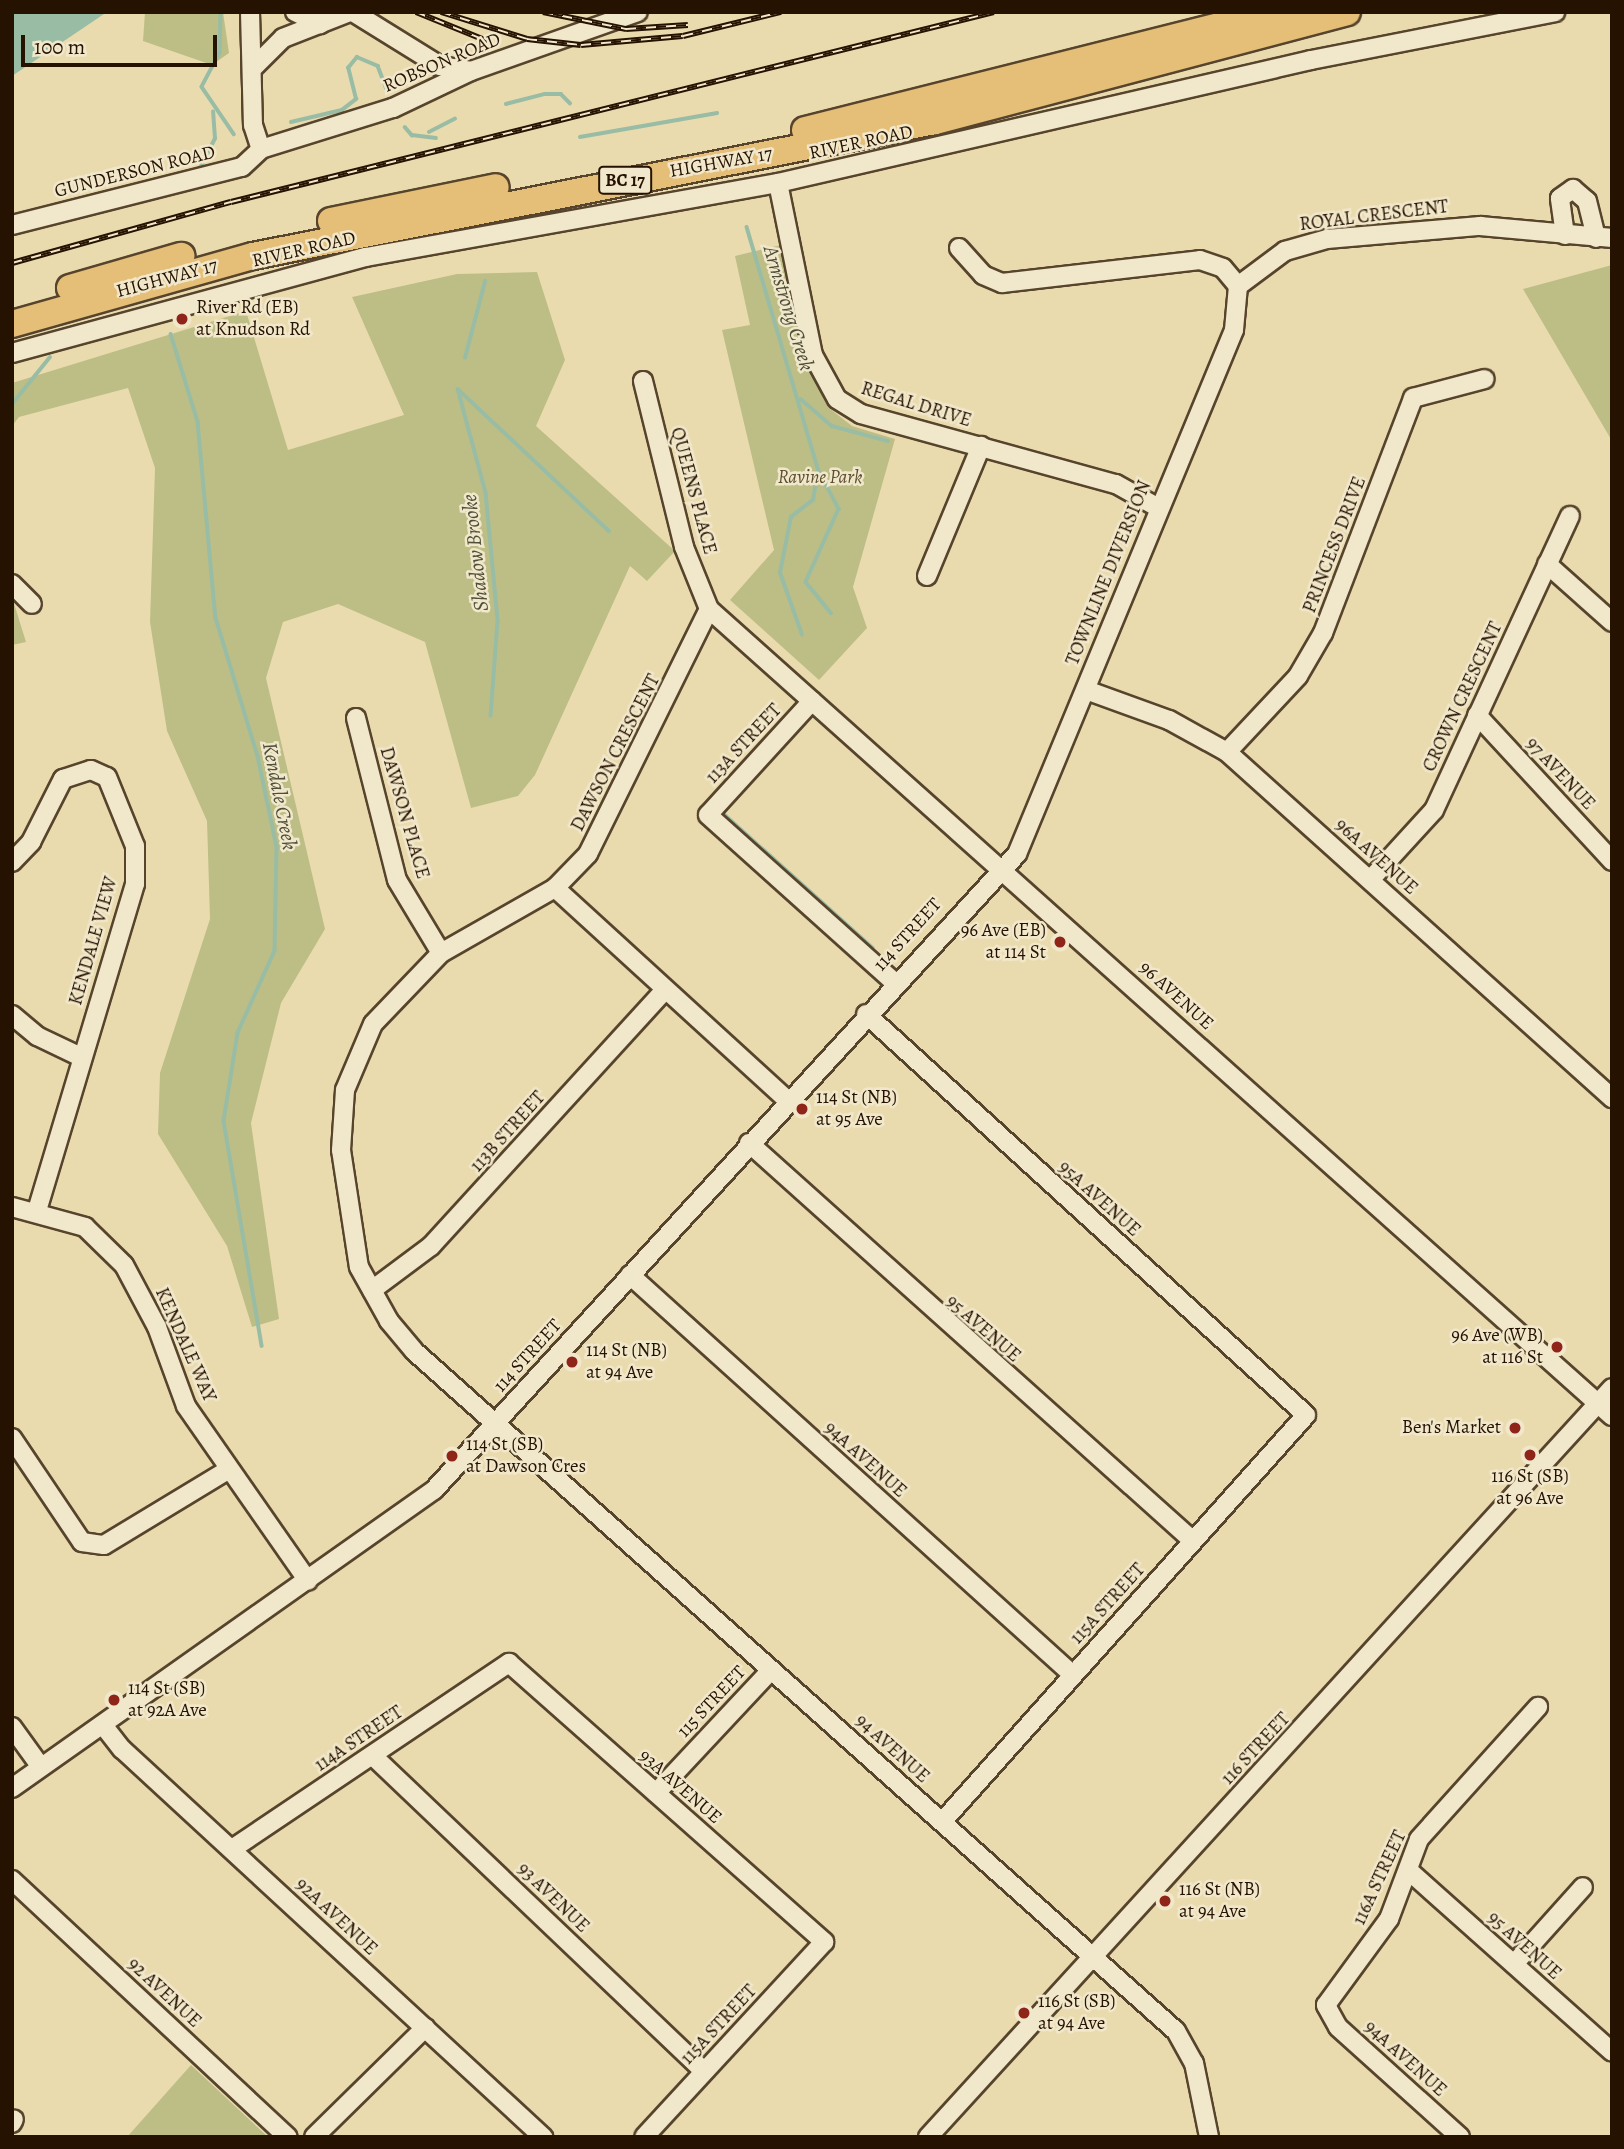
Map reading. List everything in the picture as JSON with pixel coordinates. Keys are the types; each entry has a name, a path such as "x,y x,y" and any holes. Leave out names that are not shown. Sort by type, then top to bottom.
{"highway":[{"name":"HIGHWAY 17","path":"12,306 252,238 775,137 1276,12"},
{"name":"HIGHWAY 17","path":"12,324 253,256 935,121 1347,12"}],"street":[{"path":"250,12 253,125 261,149"},
{"path":"295,12 320,24"},
{"path":"253,68 283,38 351,12 440,66 471,71"},
{"name":"ROBSON ROAD","path":"261,149 393,108 471,71 638,12"},
{"name":"RIVER ROAD","path":"12,353 366,257 778,183 1322,57 1555,12"},
{"name":"GUNDERSON ROAD","path":"12,225 242,167 261,149"},
{"name":"REGAL DRIVE","path":"778,183 813,355 831,391 861,414 1116,484 1157,507"},
{"name":"ROYAL CRESCENT","path":"1238,286 1290,248 1327,239 1480,226 1565,235 1604,238 1587,201 1573,188 1560,198 1565,235"},
{"path":"959,248 983,275 1002,283 1200,260 1223,268 1238,286"},
{"name":"TOWNLINE DIVERSION","path":"1001,869 1027,838 1157,507 1234,330 1238,286"},
{"name":"PRINCESS DRIVE","path":"1227,752 1298,676 1324,633 1413,398 1485,379"},
{"name":"QUEENS PLACE","path":"643,381 684,547 709,609"},
{"path":"927,576 981,446"},
{"name":"CROWN CRESCENT","path":"1371,880 1434,810 1570,516"},
{"path":"1547,564 1612,622"},
{"path":"12,584 32,604"},
{"name":"96 AVENUE","path":"709,609 1605,1410"},
{"name":"DAWSON CRESCENT","path":"496,1424 414,1351 372,1290 351,1239 344,1195 345,1090 373,1024 441,953 555,888 605,828 709,609"},
{"name":"96A AVENUE","path":"1086,690 1169,720 1227,752 1612,1098"},
{"name":"113A STREET","path":"812,701 708,815 894,982"},
{"name":"97 AVENUE","path":"1477,715 1612,862"},
{"name":"DAWSON PLACE","path":"356,718 397,880 441,953"},
{"name":"KENDALE VIEW","path":"12,862 31,842 63,779 91,770 107,777 135,846 135,884 37,1211"},
{"name":"114 STREET","path":"12,1788 423,1499 496,1424 894,982 1001,869"},
{"path":"555,888 664,991 788,1101"},
{"name":"113B STREET","path":"372,1290 431,1246 664,991"},
{"name":"95A AVENUE","path":"866,1014 1306,1415"},
{"path":"12,1015 37,1036 81,1057"},
{"name":"95 AVENUE","path":"749,1143 1193,1541"},
{"name":"KENDALE WAY","path":"12,1208 37,1211 85,1227 124,1265 157,1327 187,1406 228,1470 308,1581"},
{"name":"94A AVENUE","path":"630,1275 1073,1675"},
{"name":"116 STREET","path":"928,2137 1605,1410 1612,1388"},
{"name":"115A STREET","path":"942,1822 1306,1415"},
{"name":"94 AVENUE","path":"496,1424 1094,1957 1188,2046 1209,2137"},
{"path":"12,1438 82,1542 104,1545 228,1470"},
{"name":"114A STREET","path":"232,1849 509,1663"},
{"name":"93A AVENUE","path":"509,1663 824,1942"},
{"name":"115 STREET","path":"656,1793 771,1670"},
{"name":"116A STREET","path":"1326,2009 1331,1993 1380,1933 1419,1839 1538,1707"},
{"name":"92A AVENUE","path":"103,1725 232,1849 543,2137"},
{"path":"12,1727 41,1767"},
{"name":"93 AVENUE","path":"373,1756 704,2071"},
{"name":"95 AVENUE","path":"1408,1870 1612,2052"},
{"name":"92 AVENUE","path":"12,1880 288,2137"},
{"path":"1514,1964 1583,1887"},
{"name":"115A STREET","path":"644,2137 824,1942"},
{"name":"94A AVENUE","path":"1326,2009 1460,2137"},
{"path":"314,2137 425,2028"}],"green space":[{"path":"145,12 223,12 229,53 212,65 143,41"},
{"name":"Ravine Park","path":"781,245 807,362 829,408 852,426 895,439 853,587 867,628 819,680 730,600 774,550 722,330 750,325 735,256"},
{"path":"1612,265 1612,441 1523,289"},
{"path":"537,272 565,360 536,426 675,551 647,581 630,566 535,775 518,796 471,808 425,642 338,604 283,622 266,678 325,929 281,1003 251,1123 279,1319 252,1327 227,1246 158,1134 160,1073 210,919 207,821 167,731 150,622 155,468 128,388 19,417 12,426 12,383 246,311 288,450 404,415 352,297 457,274"},
{"path":"12,597 26,642 12,645"},
{"path":"191,2065 268,2137 127,2137"}],"shaded area":[{"path":"12,12 107,12 12,76"}],"waterway":[{"name":"Shadow Brooke","path":"221,12 220,53 202,87 234,134"},
{"name":"Shadow Brooke","path":"291,122 342,110 356,99 348,68 357,57 378,66 387,90"},
{"name":"Armstrong Creek","path":"506,104 545,94 561,94 570,103"},
{"name":"Kendale Creek","path":"200,168 215,139 213,112"},
{"name":"Armstrong Creek","path":"580,137 717,113"},
{"name":"Armstrong Creek","path":"429,132 455,119"},
{"name":"Shadow Brooke","path":"405,127 412,135 436,138"},
{"name":"Armstrong Creek","path":"747,227 819,471 839,509 806,582 831,613"},
{"name":"Shadow Brooke","path":"465,358 485,282"},
{"name":"Kendale Creek","path":"171,334 198,422 216,618 258,756 277,847 275,951 238,1033 224,1121 262,1346"},
{"path":"12,404 50,357"},
{"name":"Shadow Brooke","path":"458,389 486,493 498,621 491,716"},
{"path":"459,390 609,531"},
{"name":"Armstrong Creek","path":"801,399 832,426 888,441"},
{"name":"Armstrong Creek","path":"802,635 780,573 791,517 813,500 818,473"},
{"path":"725,806 724,814 873,948"}],"railway":[{"path":"416,12 487,41"},
{"path":"441,12 527,39 581,45 683,36 781,12"},
{"path":"543,12 626,29 688,25"},
{"path":"12,263 231,202 994,12"}],"place":[{"name":"River Rd (EB) at Knudson Rd","path":"182,319"},
{"name":"96 Ave (EB) at 114 St","path":"1060,942"},
{"name":"114 St (NB) at 95 Ave","path":"802,1109"},
{"name":"96 Ave (WB) at 116 St","path":"1557,1347"},
{"name":"114 St (NB) at 94 Ave","path":"572,1362"},
{"name":"Ben's Market","path":"1515,1428"},
{"name":"116 St (SB) at 96 Ave","path":"1530,1455"},
{"name":"114 St (SB) at Dawson Cres","path":"452,1456"},
{"name":"114 St (SB) at 92A Ave","path":"114,1700"},
{"name":"116 St (NB) at 94 Ave","path":"1165,1901"},
{"name":"116 St (SB) at 94 Ave","path":"1024,2013"}]}
